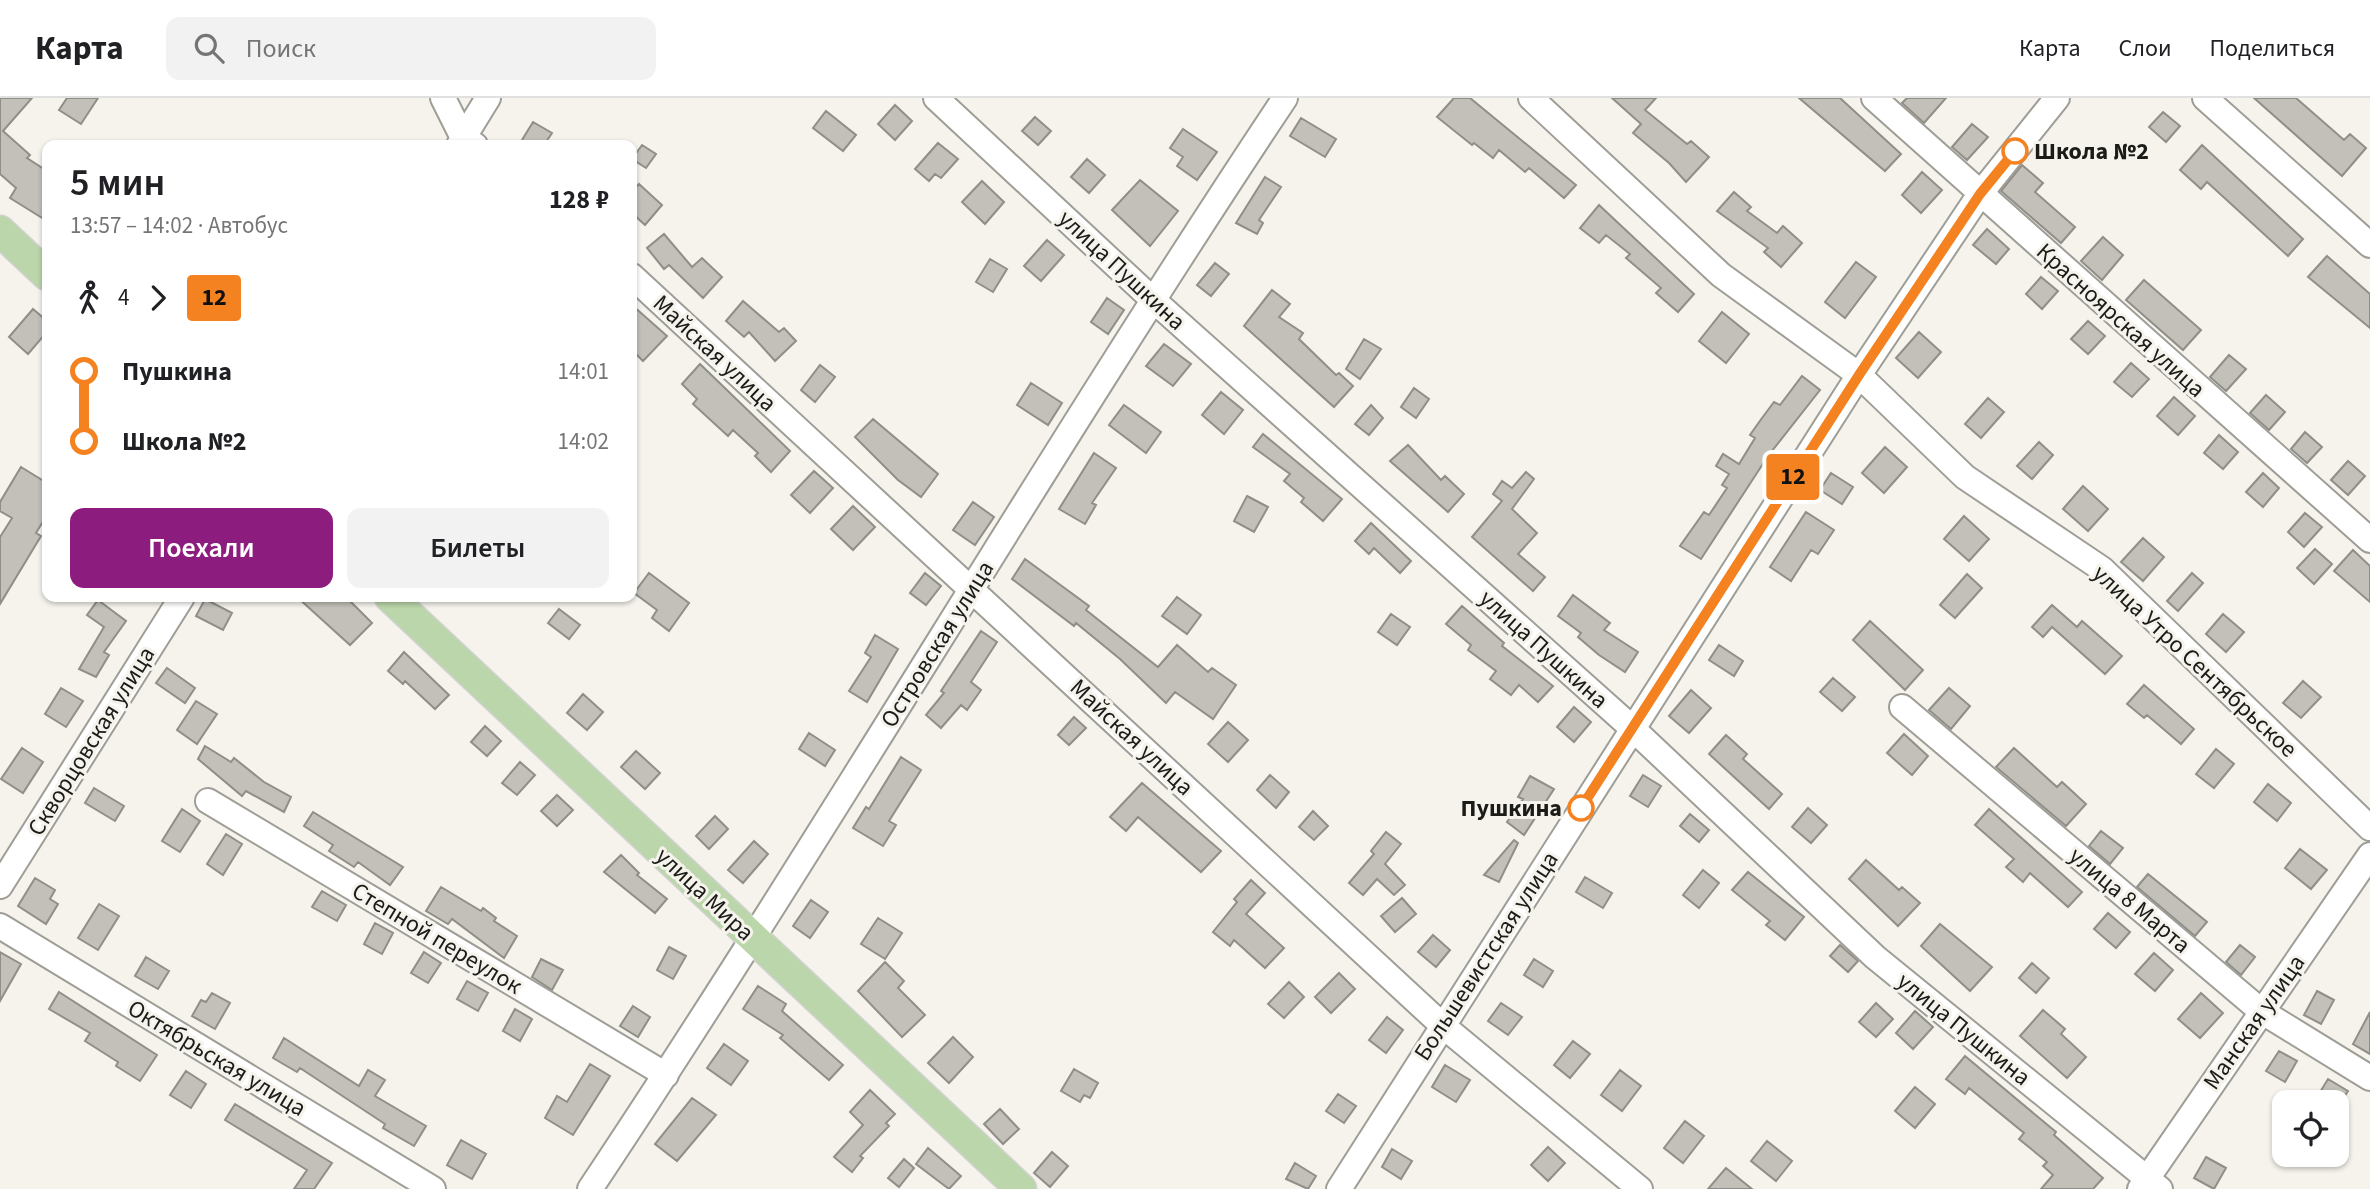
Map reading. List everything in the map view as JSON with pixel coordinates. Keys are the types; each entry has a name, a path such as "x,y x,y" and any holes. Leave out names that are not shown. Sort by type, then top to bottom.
{"main road":[{"path":"0,231 42,270"},
{"name":"улица Мира","path":"395,602 1021,1189"}],"street":[{"path":"443,98 464,140"},
{"path":"467,140 488,98"},
{"name":"улица Пушкина","path":"936,98 1151,299 1632,727 1875,957 2149,1185"},
{"name":"Островская улица","path":"590,1189 666,1074 972,590 1151,299 1285,98"},
{"name":"улица Утро Сентябрьское","path":"1531,98 1721,275 1859,375 1965,477 2102,569 2370,828"},
{"name":"Красноярская улица","path":"1874,98 2370,540"},
{"name":"Большевистская улица","path":"1339,1189 1859,375 1980,194 2057,98"},
{"path":"2205,98 2370,246"},
{"name":"Майская улица","path":"637,281 1442,1025 1640,1189"},
{"name":"Скворцовская улица","path":"0,886 179,602"},
{"name":"улица 8 Марта","path":"1902,707 2262,1011 2370,1078"},
{"name":"Степной переулок","path":"208,801 666,1074"},
{"name":"Манская улица","path":"2149,1185 2262,1011 2370,855"},
{"name":"Октябрьская улица","path":"0,926 433,1189"}],"building":[{"path":"0,98 32,98 3,131 30,155 27,158 42,168 42,218 10,198 16,188 0,174"},
{"path":"67,98 98,98 81,124 59,110"},
{"path":"1454,98 1470,98 1576,185 1564,198 1529,168 1525,172 1499,150 1493,158 1474,143 1472,145 1437,117"},
{"path":"1612,98 1656,98 1645,110 1687,144 1691,141 1709,157 1686,182 1669,163 1633,133 1641,124"},
{"path":"1799,98 1840,98 1901,154 1885,171"},
{"path":"1907,98 1946,98 1924,123 1902,103"},
{"path":"2254,98 2296,98 2344,140 2350,134 2366,148 2342,176"},
{"path":"895,105 912,121 895,140 878,124"},
{"path":"826,111 856,135 843,151 813,128"},
{"path":"2163,112 2180,126 2166,142 2149,127"},
{"path":"1035,117 1051,131 1038,145 1022,131"},
{"path":"1301,118 1336,139 1325,157 1290,136"},
{"path":"533,122 552,133 547,140 522,140"},
{"path":"1972,124 1988,137 1967,160 1952,147"},
{"path":"1183,129 1217,152 1197,180 1177,166 1183,157 1170,148"},
{"path":"938,143 958,159 941,178 935,174 929,181 915,169"},
{"path":"642,145 656,154 646,168 637,162 637,152"},
{"path":"2202,145 2303,239 2288,256 2207,182 2201,189 2180,170"},
{"path":"1087,159 1105,175 1089,193 1071,177"},
{"path":"2022,165 2043,183 2035,192 2075,227 2061,243 2001,191"},
{"path":"1922,172 1942,190 1921,213 1902,195"},
{"path":"1265,177 1281,187 1259,220 1263,223 1257,234 1236,223"},
{"path":"1140,180 1178,211 1150,246 1112,210"},
{"path":"982,181 1004,202 985,224 962,202"},
{"path":"639,184 662,205 645,225 637,218"},
{"path":"1734,192 1751,207 1747,211 1777,233 1783,226 1802,243 1781,267 1764,252 1768,248 1717,211"},
{"path":"1599,205 1694,294 1678,312 1656,293 1661,288 1626,258 1630,254 1606,235 1599,243 1580,228"},
{"path":"1987,229 2009,249 1996,264 1973,245"},
{"path":"664,234 692,267 702,258 722,277 703,298 669,265 664,269 647,248"},
{"path":"2103,237 2123,255 2102,280 2081,261"},
{"path":"1047,240 1064,255 1041,281 1024,266"},
{"path":"2327,256 2370,294 2370,328 2308,277"},
{"path":"990,259 1007,269 993,292 976,282"},
{"path":"1856,262 1876,277 1845,318 1825,302"},
{"path":"1215,263 1229,274 1211,296 1197,285"},
{"path":"2041,277 2058,291 2042,309 2026,294"},
{"path":"2144,280 2201,330 2183,350 2126,300"},
{"path":"1272,290 1290,304 1279,317 1303,333 1299,339 1336,375 1339,373 1353,386 1334,407 1244,326"},
{"path":"1107,298 1124,310 1108,334 1091,322"},
{"path":"743,301 779,332 784,328 796,341 775,361 749,332 744,337 726,321"},
{"path":"33,309 42,317 42,338 28,354 9,337"},
{"path":"637,309 667,336 643,361 637,355"},
{"path":"1722,312 1749,334 1726,363 1699,341"},
{"path":"2088,321 2105,336 2088,354 2071,339"},
{"path":"1919,332 1941,352 1918,378 1896,358"},
{"path":"1364,339 1381,349 1360,379 1346,369"},
{"path":"1164,344 1191,364 1173,386 1146,366"},
{"path":"2229,355 2246,369 2226,391 2210,377"},
{"path":"2131,363 2149,379 2132,397 2114,382"},
{"path":"700,364 790,451 771,472 755,456 758,453 733,430 728,436 693,404 697,399 682,384"},
{"path":"820,365 835,377 815,402 801,390"},
{"path":"1802,376 1820,390 1768,456 1701,559 1680,546 1704,512 1709,515 1727,488 1722,485 1729,474 1716,466 1723,454 1739,464 1755,438 1750,435 1762,418 1774,402 1780,405"},
{"path":"1031,383 1062,403 1048,425 1017,405"},
{"path":"1414,388 1429,399 1416,418 1401,407"},
{"path":"1221,392 1243,410 1224,434 1202,415"},
{"path":"2266,395 2285,412 2269,430 2250,413"},
{"path":"2174,397 2195,416 2178,435 2157,416"},
{"path":"1988,398 2004,412 1981,438 1965,424"},
{"path":"1124,405 1161,432 1146,453 1109,425"},
{"path":"1371,405 1383,418 1369,435 1355,424"},
{"path":"873,419 938,474 921,497 898,480 855,437"},
{"path":"2305,432 2322,447 2307,463 2291,449"},
{"path":"1263,434 1342,499 1323,521 1301,502 1304,498 1284,481 1290,474 1253,447"},
{"path":"2219,435 2238,452 2223,469 2204,453"},
{"path":"2039,442 2053,455 2032,479 2017,466"},
{"path":"1408,445 1441,480 1445,476 1464,494 1448,512 1390,461"},
{"path":"1885,447 1907,467 1884,493 1862,473"},
{"path":"1094,453 1116,468 1092,503 1096,505 1085,524 1059,509"},
{"path":"2348,461 2365,476 2348,495 2331,480"},
{"path":"21,467 42,480 42,523 36,533 41,536 0,604 0,537 12,518 0,511 0,502"},
{"path":"814,471 833,488 810,513 791,495"},
{"path":"1526,472 1534,479 1512,509 1537,533 1518,554 1545,577 1533,591 1472,537 1502,501 1493,494 1502,481 1512,488"},
{"path":"1831,473 1853,487 1842,504 1820,490"},
{"path":"2263,473 2279,488 2263,507 2246,492"},
{"path":"2083,486 2108,509 2088,531 2063,509"},
{"path":"1247,496 1268,507 1254,532 1234,521"},
{"path":"973,502 994,517 975,545 953,530"},
{"path":"853,506 875,527 853,550 831,529"},
{"path":"1806,512 1834,530 1818,554 1811,550 1791,581 1770,567"},
{"path":"2305,513 2322,527 2304,547 2288,532"},
{"path":"1964,516 1989,539 1969,561 1944,539"},
{"path":"1371,523 1411,561 1400,573 1374,548 1369,554 1355,541"},
{"path":"2143,538 2164,557 2143,581 2121,562"},
{"path":"2315,549 2332,564 2314,584 2297,568"},
{"path":"2353,550 2370,566 2370,602 2334,571"},
{"path":"1025,559 1089,606 1086,610 1158,667 1177,645 1208,672 1212,668 1236,685 1213,719 1175,692 1166,703 1120,659 1076,623 1074,626 1012,579"},
{"path":"649,573 689,603 669,631 652,618 657,610 637,595 637,589"},
{"path":"925,573 941,586 926,605 910,593"},
{"path":"2192,573 2203,583 2178,611 2167,601"},
{"path":"1967,574 1982,588 1955,618 1940,605"},
{"path":"1573,595 1610,623 1604,630 1638,652 1625,672 1599,655 1578,637 1581,633 1558,616"},
{"path":"1177,597 1201,615 1187,634 1162,616"},
{"path":"97,602 101,602 126,621 104,652 109,655 96,677 79,669 104,627 87,615"},
{"path":"203,602 211,602 232,613 223,630 196,616"},
{"path":"303,602 351,602 372,623 350,645"},
{"path":"2052,605 2077,627 2082,621 2122,656 2105,674 2052,627 2043,637 2032,627"},
{"path":"1462,606 1504,643 1502,646 1553,686 1538,702 1519,685 1511,695 1490,679 1496,671 1468,650 1471,645 1446,624"},
{"path":"559,609 580,625 569,639 548,623"},
{"path":"1391,614 1410,627 1397,645 1378,632"},
{"path":"2223,614 2244,632 2226,652 2206,634"},
{"path":"1870,621 1923,670 1905,690 1853,640"},
{"path":"981,631 997,642 971,682 981,690 967,710 961,705 941,728 926,715 944,693 941,691"},
{"path":"875,635 898,649 867,702 849,691 871,657 865,653"},
{"path":"1719,645 1743,661 1734,676 1709,660"},
{"path":"404,652 449,695 435,709 405,681 403,684 388,671"},
{"path":"167,668 195,688 185,703 156,683"},
{"path":"1833,678 1855,697 1842,711 1820,692"},
{"path":"2303,681 2321,697 2301,718 2283,703"},
{"path":"2144,685 2194,729 2181,744 2147,715 2144,718 2127,704"},
{"path":"61,688 83,701 66,727 45,714"},
{"path":"1949,688 1970,706 1951,729 1929,710"},
{"path":"1691,690 1711,708 1689,733 1669,716"},
{"path":"583,694 603,712 587,730 567,713"},
{"path":"196,701 217,714 197,744 177,730"},
{"path":"1574,707 1591,722 1574,742 1557,727"},
{"path":"1074,717 1086,728 1069,745 1058,735"},
{"path":"1228,722 1248,740 1228,762 1208,744"},
{"path":"485,726 501,741 487,756 471,742"},
{"path":"809,733 835,750 825,766 799,749"},
{"path":"1904,734 1928,756 1912,775 1887,753"},
{"path":"1726,735 1747,754 1743,759 1782,794 1769,809 1709,754"},
{"path":"205,746 231,762 234,758 264,782 291,797 284,812 246,791 242,796 198,759"},
{"path":"22,748 43,762 23,793 1,779"},
{"path":"2014,748 2057,787 2062,782 2086,804 2066,826 1996,767"},
{"path":"2216,749 2234,764 2214,788 2196,774"},
{"path":"636,751 660,773 645,789 621,767"},
{"path":"901,757 921,770 889,821 896,825 883,846 853,828 866,807 869,809"},
{"path":"520,762 535,775 517,795 502,783"},
{"path":"1270,775 1289,792 1276,808 1257,790"},
{"path":"1643,775 1661,786 1648,807 1630,796"},
{"path":"1530,776 1554,789 1524,835 1507,822 1523,799 1518,797"},
{"path":"1142,783 1221,851 1201,872 1138,817 1126,831 1110,817"},
{"path":"2268,784 2291,803 2277,821 2254,802"},
{"path":"94,788 124,806 115,821 85,803"},
{"path":"557,795 573,810 557,826 541,811"},
{"path":"1808,808 1827,825 1811,843 1792,827"},
{"path":"182,809 200,821 180,852 162,841"},
{"path":"1989,809 2082,892 2068,907 2030,873 2023,882 2006,867 2014,859 1975,825"},
{"path":"1313,811 1328,826 1314,840 1299,827"},
{"path":"313,812 403,867 390,885 358,862 354,867 329,851 333,845 304,826"},
{"path":"1690,814 1709,830 1699,842 1680,826"},
{"path":"715,816 728,829 709,849 696,836"},
{"path":"2101,831 2123,848 2110,864 2089,846"},
{"path":"1386,832 1401,844 1385,864 1405,885 1394,895 1377,879 1363,895 1349,883 1374,854 1371,851"},
{"path":"226,834 242,844 223,875 207,864"},
{"path":"1514,840 1518,843 1499,882 1484,875"},
{"path":"754,841 768,854 743,883 728,870"},
{"path":"2300,849 2327,870 2311,889 2285,868"},
{"path":"621,855 639,873 637,875 667,899 655,913 604,872"},
{"path":"1866,860 1899,890 1902,887 1920,903 1898,926 1849,879"},
{"path":"1703,870 1719,883 1699,908 1683,895"},
{"path":"1748,872 1804,917 1785,940 1766,925 1770,921 1732,890"},
{"path":"2148,874 2207,922 2195,936 2137,887"},
{"path":"1585,877 1612,893 1603,908 1576,892"},
{"path":"35,878 55,890 50,899 58,904 46,924 18,906"},
{"path":"1251,880 1265,893 1246,914 1284,948 1265,968 1234,940 1230,946 1213,932 1237,902 1234,899"},
{"path":"441,887 481,911 483,908 496,918 494,921 517,936 504,958 452,919 448,924 426,911"},
{"path":"322,891 346,905 337,921 312,907"},
{"path":"1402,898 1416,914 1395,932 1381,916"},
{"path":"811,900 828,912 810,938 793,926"},
{"path":"99,904 119,916 98,950 78,938"},
{"path":"2108,913 2130,932 2116,948 2094,929"},
{"path":"878,918 902,933 885,959 861,944"},
{"path":"375,923 393,933 382,954 364,944"},
{"path":"1940,924 1992,967 1970,991 1921,946"},
{"path":"1433,935 1450,950 1436,967 1418,952"},
{"path":"1840,945 1858,961 1848,972 1830,956"},
{"path":"2240,945 2255,957 2241,975 2226,962"},
{"path":"669,947 686,956 673,979 657,970"},
{"path":"0,952 21,964 0,1001"},
{"path":"424,952 441,963 428,983 411,973"},
{"path":"2154,953 2173,970 2155,991 2135,974"},
{"path":"146,957 169,971 158,989 135,976"},
{"path":"541,959 563,970 552,990 532,977"},
{"path":"1534,959 1553,971 1543,987 1524,975"},
{"path":"885,962 904,981 898,988 925,1015 902,1037 858,991"},
{"path":"2032,963 2049,978 2036,993 2019,978"},
{"path":"1339,973 1355,989 1331,1013 1315,997"},
{"path":"467,981 488,993 478,1011 457,999"},
{"path":"1289,982 1304,997 1284,1018 1268,1004"},
{"path":"758,986 786,1004 782,1011 843,1065 829,1080 780,1038 783,1035 743,1009"},
{"path":"2317,991 2334,1000 2321,1024 2304,1015"},
{"path":"59,992 157,1055 140,1081 116,1066 118,1062 85,1041 90,1033 49,1009"},
{"path":"212,993 230,1003 215,1029 192,1016 201,1000 206,1002"},
{"path":"2201,993 2223,1013 2200,1038 2178,1019"},
{"path":"1501,1003 1522,1017 1508,1035 1488,1021"},
{"path":"1876,1003 1893,1019 1876,1037 1859,1022"},
{"path":"633,1006 650,1017 638,1037 620,1026"},
{"path":"515,1009 532,1019 520,1041 503,1031"},
{"path":"2043,1010 2065,1029 2061,1034 2086,1057 2067,1078 2020,1036"},
{"path":"1915,1011 1933,1027 1913,1049 1896,1033"},
{"path":"2370,1012 2370,1054 2353,1044"},
{"path":"1387,1017 1403,1030 1386,1053 1369,1040"},
{"path":"953,1037 973,1057 949,1083 928,1063"},
{"path":"284,1038 359,1086 368,1070 385,1080 375,1096 426,1126 414,1146 383,1128 385,1124 300,1068 297,1072 273,1058"},
{"path":"1573,1041 1590,1054 1570,1078 1554,1065"},
{"path":"724,1044 748,1061 731,1085 707,1068"},
{"path":"2279,1051 2297,1061 2285,1082 2266,1071"},
{"path":"1965,1056 2056,1132 2054,1135 2103,1178 2093,1189 2041,1189 2053,1175 2043,1166 2047,1162 2019,1139 2024,1133 1969,1088 1965,1094 1946,1079"},
{"path":"590,1064 610,1076 573,1135 545,1118 557,1096 567,1102"},
{"path":"1445,1065 1470,1080 1456,1102 1432,1087"},
{"path":"1074,1069 1098,1083 1090,1098 1084,1095 1080,1102 1061,1091"},
{"path":"1620,1070 1641,1086 1622,1111 1601,1095"},
{"path":"186,1071 206,1084 191,1108 170,1095"},
{"path":"2328,1079 2346,1090 2321,1090"},
{"path":"1915,1087 1935,1104 1915,1128 1895,1111"},
{"path":"870,1090 895,1114 886,1123 889,1126 860,1156 863,1158 852,1172 834,1157 863,1125 850,1112"},
{"path":"1338,1094 1356,1106 1344,1123 1326,1111"},
{"path":"692,1098 716,1115 677,1161 655,1144"},
{"path":"235,1104 332,1163 314,1189 294,1189 307,1170 225,1120"},
{"path":"1000,1109 1019,1129 1003,1144 984,1124"},
{"path":"1685,1121 1704,1136 1683,1163 1664,1148"},
{"path":"461,1140 486,1154 472,1179 447,1165"},
{"path":"1767,1141 1792,1161 1776,1181 1751,1161"},
{"path":"1548,1147 1565,1163 1548,1181 1531,1165"},
{"path":"928,1148 961,1176 949,1189 916,1164"},
{"path":"1392,1149 1412,1161 1401,1179 1382,1167"},
{"path":"1052,1152 1068,1166 1050,1187 1034,1173"},
{"path":"2206,1157 2226,1168 2214,1189 2194,1178"},
{"path":"904,1159 914,1168 899,1187 888,1178"},
{"path":"1295,1163 1316,1176 1308,1189 1286,1179"},
{"path":"1726,1168 1752,1189 1708,1189"}],"bus line":[{"name":"12","path":"1581,808 1859,375 1980,194 2015,151"}],"place":[{"name":"Школа №2","path":"2015,151"},
{"name":"Пушкина","path":"1581,808"}]}
